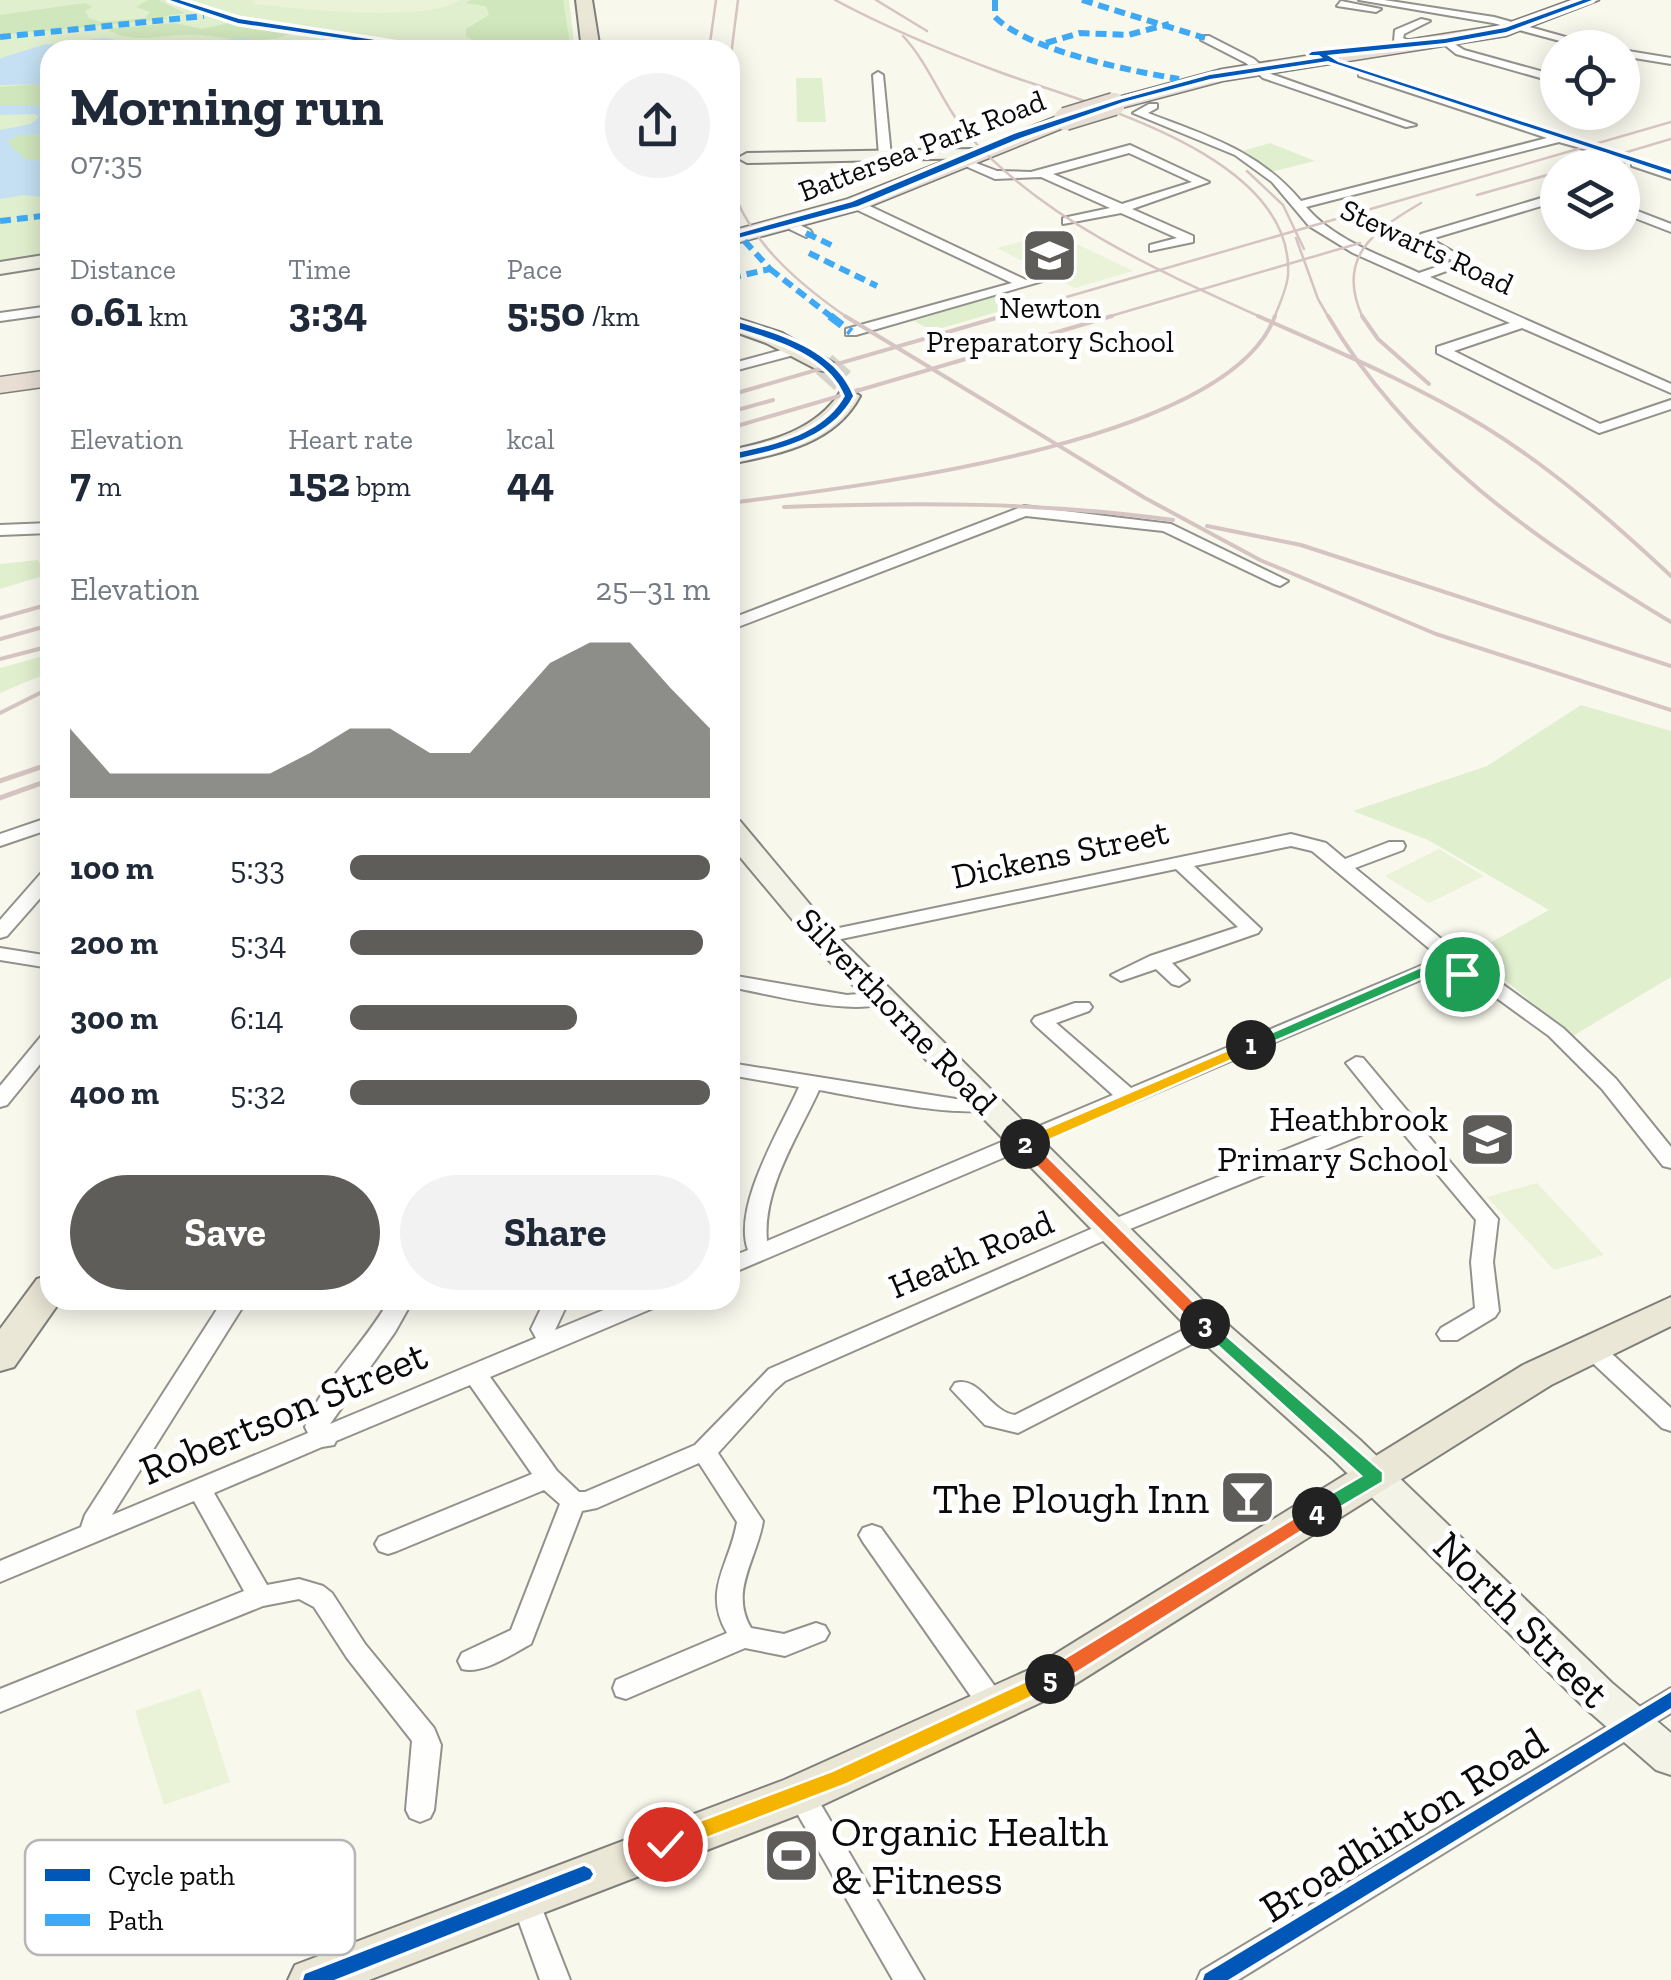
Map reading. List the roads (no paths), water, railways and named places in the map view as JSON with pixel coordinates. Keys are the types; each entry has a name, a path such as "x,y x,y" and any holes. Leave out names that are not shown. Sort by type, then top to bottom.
{"highway":[{"name":"Battersea Park Road","path":"740,236 796,228 966,157 1132,98 1258,68 1522,28 1580,8 1583,2"},
{"path":"0,385 40,379"}],"main road":[{"path":"584,0 589,40"},
{"path":"747,158 966,157"},
{"path":"0,268 40,262"},
{"path":"740,327 800,349 824,364"},
{"path":"740,456 765,450 820,426 836,416 849,396"},
{"name":"Silverthorne Road","path":"740,840 822,937 1022,1142 1207,1326 1376,1477"},
{"path":"0,1357 40,1302"},
{"path":"312,1980 380,1969 524,1897 800,1794 994,1706 1046,1680 1465,1418 1591,1348 1671,1310"},
{"name":"North Street","path":"1376,1477 1629,1725 1671,1758"}],"street":[{"path":"1364,0 1427,4 1540,33"},
{"path":"1341,4 1425,20 1400,32 1398,38 1405,43"},
{"path":"1522,28 1540,34"},
{"path":"1205,38 1258,68 1410,125"},
{"path":"1446,41 1460,52 1540,75"},
{"path":"1640,57 1671,62"},
{"path":"1363,74 1584,146"},
{"path":"878,75 885,156"},
{"name":"Stewarts Road","path":"1154,106 1139,113 1239,153 1276,179 1312,224 1357,250 1671,389"},
{"path":"1298,205 1555,139"},
{"path":"966,157 1001,176 1044,173 1130,149 1202,182 1124,208 1067,221"},
{"path":"1640,165 1671,176"},
{"path":"1044,173 1189,239 1154,248"},
{"path":"1418,277 1465,262 1425,242 1425,237 1540,202"},
{"path":"855,204 1024,284"},
{"path":"1640,217 1671,228"},
{"path":"851,332 1047,278"},
{"path":"0,318 40,312"},
{"path":"1523,322 1442,350 1599,428 1671,404"},
{"path":"740,365 800,349"},
{"path":"740,621 1024,511 1166,526 1280,580"},
{"path":"0,530 40,528"},
{"path":"0,840 40,826"},
{"name":"Dickens Street","path":"822,937 1291,840 1310,842 1343,866"},
{"path":"1343,866 1396,846"},
{"path":"1121,975 1251,929 1179,862"},
{"path":"740,1262 1444,962 1448,951 1343,866"},
{"path":"0,932 40,886"},
{"path":"0,954 40,960"},
{"path":"1157,960 1178,980"},
{"path":"1476,974 1556,1032 1609,1084 1668,1152"},
{"path":"740,984 847,1000 882,998"},
{"path":"1082,1006 1042,1021 1128,1097"},
{"path":"0,1100 40,1050"},
{"path":"1356,1063 1487,1219 1482,1262 1487,1311 1449,1334"},
{"path":"740,1071 956,1106 987,1105"},
{"path":"760,1253 752,1240 758,1206 812,1082"},
{"name":"Heath Road","path":"704,1451 722,1438 757,1390 778,1376 1112,1230 1367,1125 1405,1119"},
{"path":"94,1533 94,1522 103,1506 228,1310"},
{"path":"324,1439 317,1427 321,1416 396,1310"},
{"path":"551,1343 543,1329 552,1310"},
{"name":"Robertson Street","path":"0,1572 627,1310"},
{"path":"963,1390 993,1420 1004,1425 1018,1424 1207,1326"},
{"path":"1591,1348 1671,1422"},
{"path":"476,1375 548,1478 573,1502 588,1502 704,1451 750,1522 746,1548 726,1595 728,1617 743,1637"},
{"path":"388,1544 548,1478"},
{"path":"201,1491 260,1596"},
{"path":"471,1661 522,1637 547,1580 573,1502"},
{"path":"872,1536 994,1706"},
{"path":"0,1701 260,1596 299,1589 314,1592 398,1700 427,1745 420,1810"},
{"path":"626,1688 743,1637 786,1646 816,1633"},
{"name":"Broadhinton Road","path":"1212,1980 1671,1699"},
{"path":"800,1794 910,1980"},
{"path":"524,1897 555,1980"}],"water":[{"path":"40,46 40,84 0,85 0,59"},
{"path":"0,105 40,108 40,134 18,135 7,142 25,159 40,161 40,197 0,199 0,130 31,124 39,117 0,115"}],"tunnel":[{"path":"1584,146 1596,150"},
{"path":"824,364 844,382 849,396"}],"railway":[{"path":"710,40 716,0"},
{"path":"733,40 738,0"},
{"path":"835,0 959,57 1132,119 1180,141 1223,167 1258,197 1281,235"},
{"path":"876,0 927,31"},
{"path":"903,36 952,113 1001,168 1070,220 1160,270"},
{"path":"1295,231 1671,122"},
{"path":"1634,150 1671,139"},
{"path":"1247,171 1283,205 1295,231"},
{"path":"1477,195 1540,177"},
{"path":"1363,317 1355,297 1356,263 1374,236 1421,203"},
{"path":"740,207 777,259 847,317"},
{"path":"1281,235 1295,231"},
{"path":"1295,231 1304,249"},
{"path":"1160,270 1281,235"},
{"path":"1281,235 1286,265"},
{"path":"1296,238 1304,259"},
{"path":"1304,259 1360,243"},
{"path":"1286,265 1304,259"},
{"path":"1304,259 1329,318"},
{"path":"1201,290 1286,265"},
{"path":"1274,317 1288,275 1286,265"},
{"path":"994,318 1160,270"},
{"path":"1160,270 1201,290"},
{"path":"1104,318 1201,290"},
{"path":"1201,290 1263,318"},
{"path":"896,347 1003,316"},
{"path":"932,369 1112,316"},
{"path":"1258,316 1271,322"},
{"path":"1328,316 1357,360"},
{"path":"847,317 896,347"},
{"path":"1271,322 1274,317"},
{"path":"1363,317 1378,339 1429,384"},
{"path":"1057,445 1114,428 1187,397 1243,360 1271,322"},
{"path":"1271,322 1357,360"},
{"path":"740,392 896,347"},
{"path":"896,347 932,369"},
{"path":"1357,360 1458,411 1535,460 1671,576"},
{"path":"1357,360 1397,410 1480,490 1573,560 1671,622"},
{"path":"740,425 932,369"},
{"path":"932,369 1057,445"},
{"path":"740,409 773,400"},
{"path":"740,502 944,471 1057,445"},
{"path":"1057,445 1260,560 1436,634 1671,710"},
{"path":"784,507 979,505 1173,520"},
{"path":"1207,526 1301,545 1671,666"},
{"path":"0,618 40,607"},
{"path":"0,639 40,628"},
{"path":"0,659 40,649"},
{"path":"0,713 40,693"},
{"path":"0,781 40,767"},
{"path":"0,798 40,784"}],"place":[{"name":"Newton Preparatory School","path":"1050,256"},
{"name":"Heathbrook Primary School","path":"1487,1139"},
{"name":"The Plough Inn","path":"1248,1498"},
{"name":"Organic Health & Fitness","path":"792,1855"}]}
